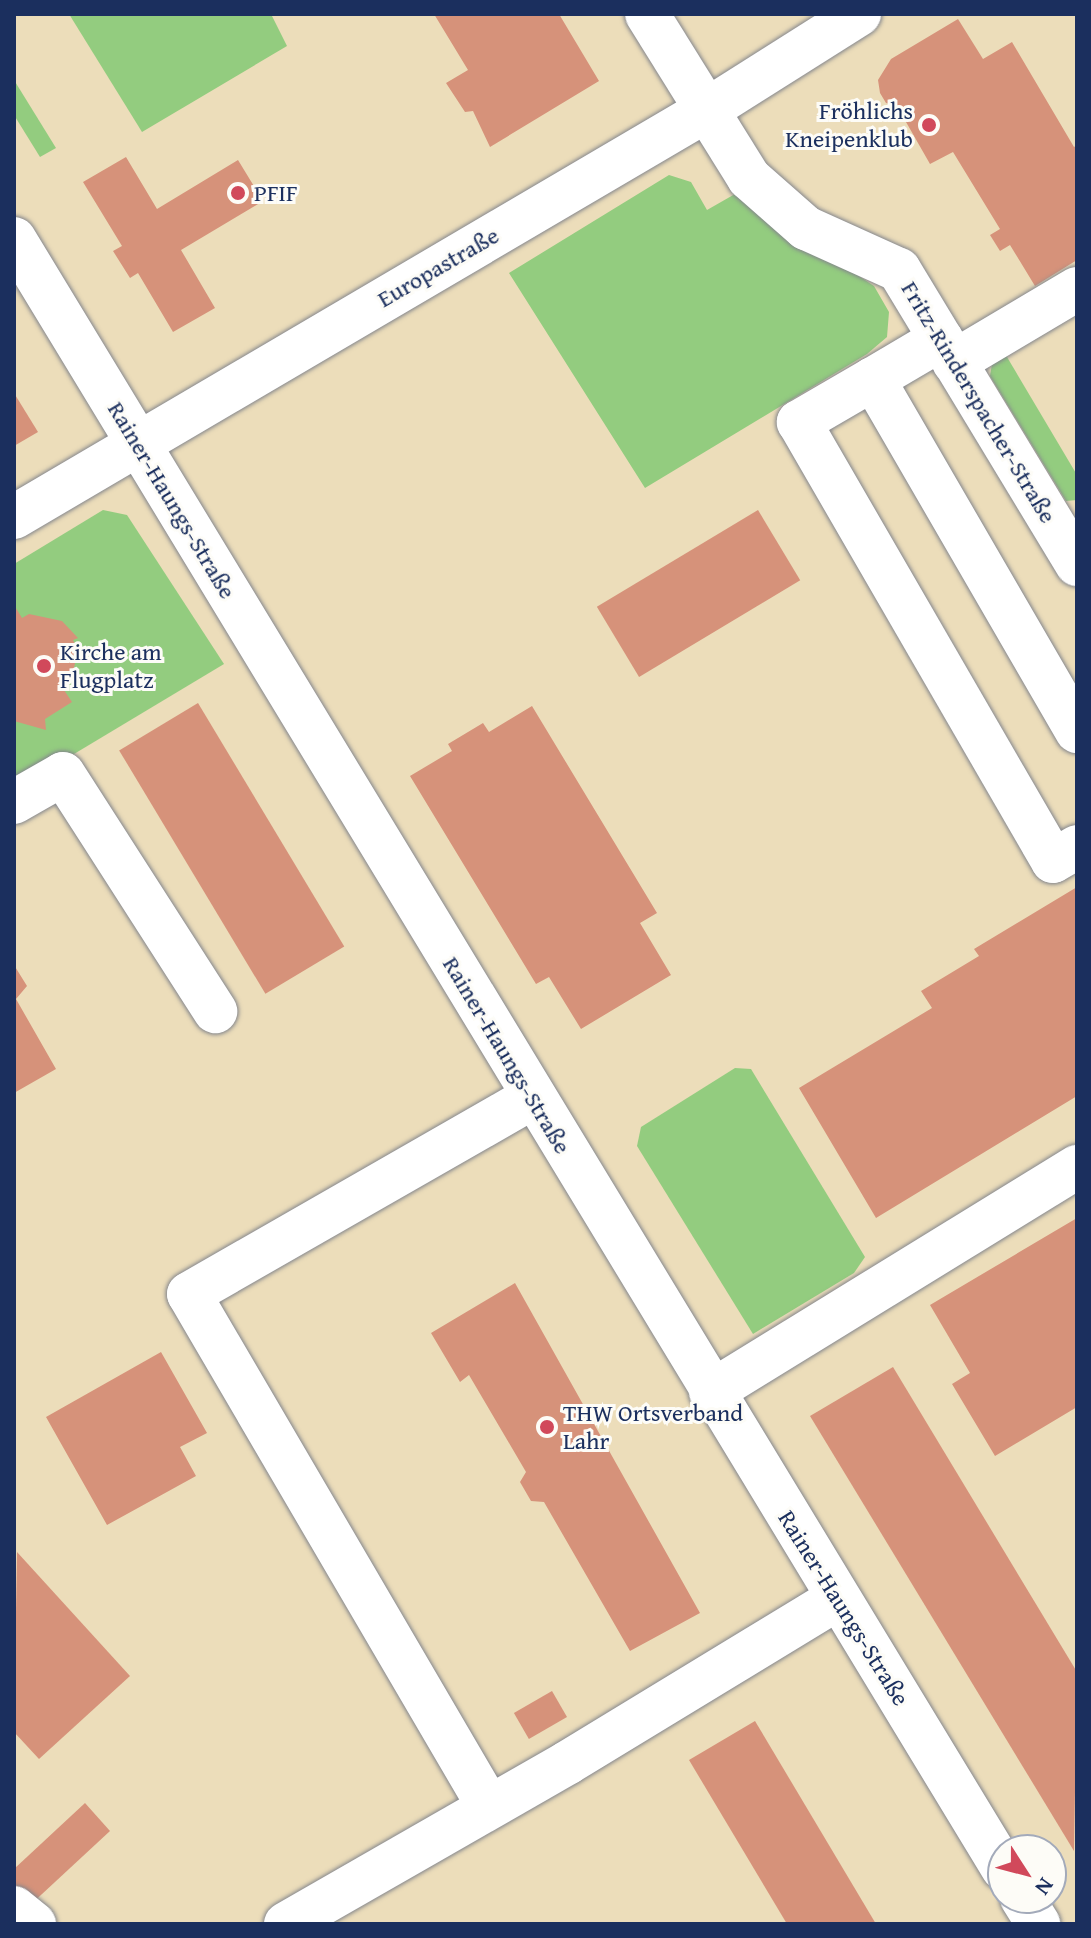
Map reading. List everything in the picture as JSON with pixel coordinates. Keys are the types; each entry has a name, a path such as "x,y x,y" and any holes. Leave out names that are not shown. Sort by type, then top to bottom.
{"street":[{"name":"Fritz-Rinderspacher-Straße","path":"647,14 749,178 806,228 899,270 1071,540"},
{"name":"Europastraße","path":"14,517 707,110 859,14"},
{"name":"Rainer-Haungs-Straße","path":"14,239 711,1392 987,1842"},
{"path":"1077,289 948,351 873,379 799,422 1053,861 1077,847"},
{"path":"873,379 1077,731"},
{"path":"14,802 63,774 215,1011"},
{"path":"489,1807 189,1294 533,1097"},
{"path":"711,1392 1077,1167"},
{"path":"286,1924 489,1807 838,1598"},
{"path":"14,1908 34,1924"}],"green space":[{"path":"69,14 271,14 287,46 142,132"},
{"path":"14,80 56,148 40,157 14,115"},
{"path":"669,175 691,182 707,210 735,194 874,286 889,312 887,337 867,354 645,488 509,273"},
{"path":"1004,352 1077,475 1077,500 1066,501 990,376 992,364"},
{"path":"103,510 127,515 224,664 14,790 14,564"},
{"path":"735,1068 751,1069 865,1257 854,1273 753,1334 637,1146 641,1127"}],"building":[{"path":"434,14 559,14 599,81 490,147 473,111 465,112 446,83 468,70"},
{"path":"958,19 983,59 1012,42 1074,147 1077,145 1077,260 1035,286 1010,245 1000,251 990,235 1000,229 953,152 930,164 902,115 909,110 886,103 880,93 878,80 891,59"},
{"path":"126,157 157,209 238,160 263,201 181,250 215,308 173,332 138,273 130,278 113,251 122,246 83,182"},
{"path":"14,393 38,432 14,446"},
{"path":"758,510 800,580 639,677 597,607"},
{"name":"Kirche am Flugplatz","path":"14,605 22,618 29,614 62,621 78,638 73,640 78,650 71,681 62,687 72,702 45,719 46,730 14,721"},
{"path":"198,703 344,946 265,994 119,750"},
{"path":"532,706 657,913 640,923 671,975 581,1029 549,977 536,984 410,776 452,751 448,744 483,723 489,732"},
{"path":"1077,887 1077,1096 876,1218 799,1088 932,1008 921,991 979,956 974,949"},
{"path":"14,965 27,986 16,999 56,1069 14,1093"},
{"path":"1077,1218 1077,1407 995,1456 952,1384 970,1373 930,1305"},
{"name":"THW Ortsverband Lahr","path":"515,1283 700,1613 630,1651 544,1502 531,1501 520,1482 526,1472 469,1375 460,1382 431,1333"},
{"path":"161,1352 207,1433 180,1447 196,1476 107,1525 46,1417"},
{"path":"893,1367 1077,1672 1074,1851 1067,1834 1064,1834 810,1416"},
{"path":"17,1552 130,1676 39,1759 14,1732"},
{"path":"552,1691 567,1717 529,1739 514,1713"},
{"path":"755,1721 876,1924 787,1924 689,1760"},
{"path":"85,1803 110,1831 14,1920 14,1869"}],"place":[{"name":"Fröhlichs Kneipenklub","path":"929,125"},
{"name":"PFIF","path":"238,193"},
{"name":"Kirche am Flugplatz","path":"44,666"},
{"name":"THW Ortsverband Lahr","path":"547,1427"}]}
